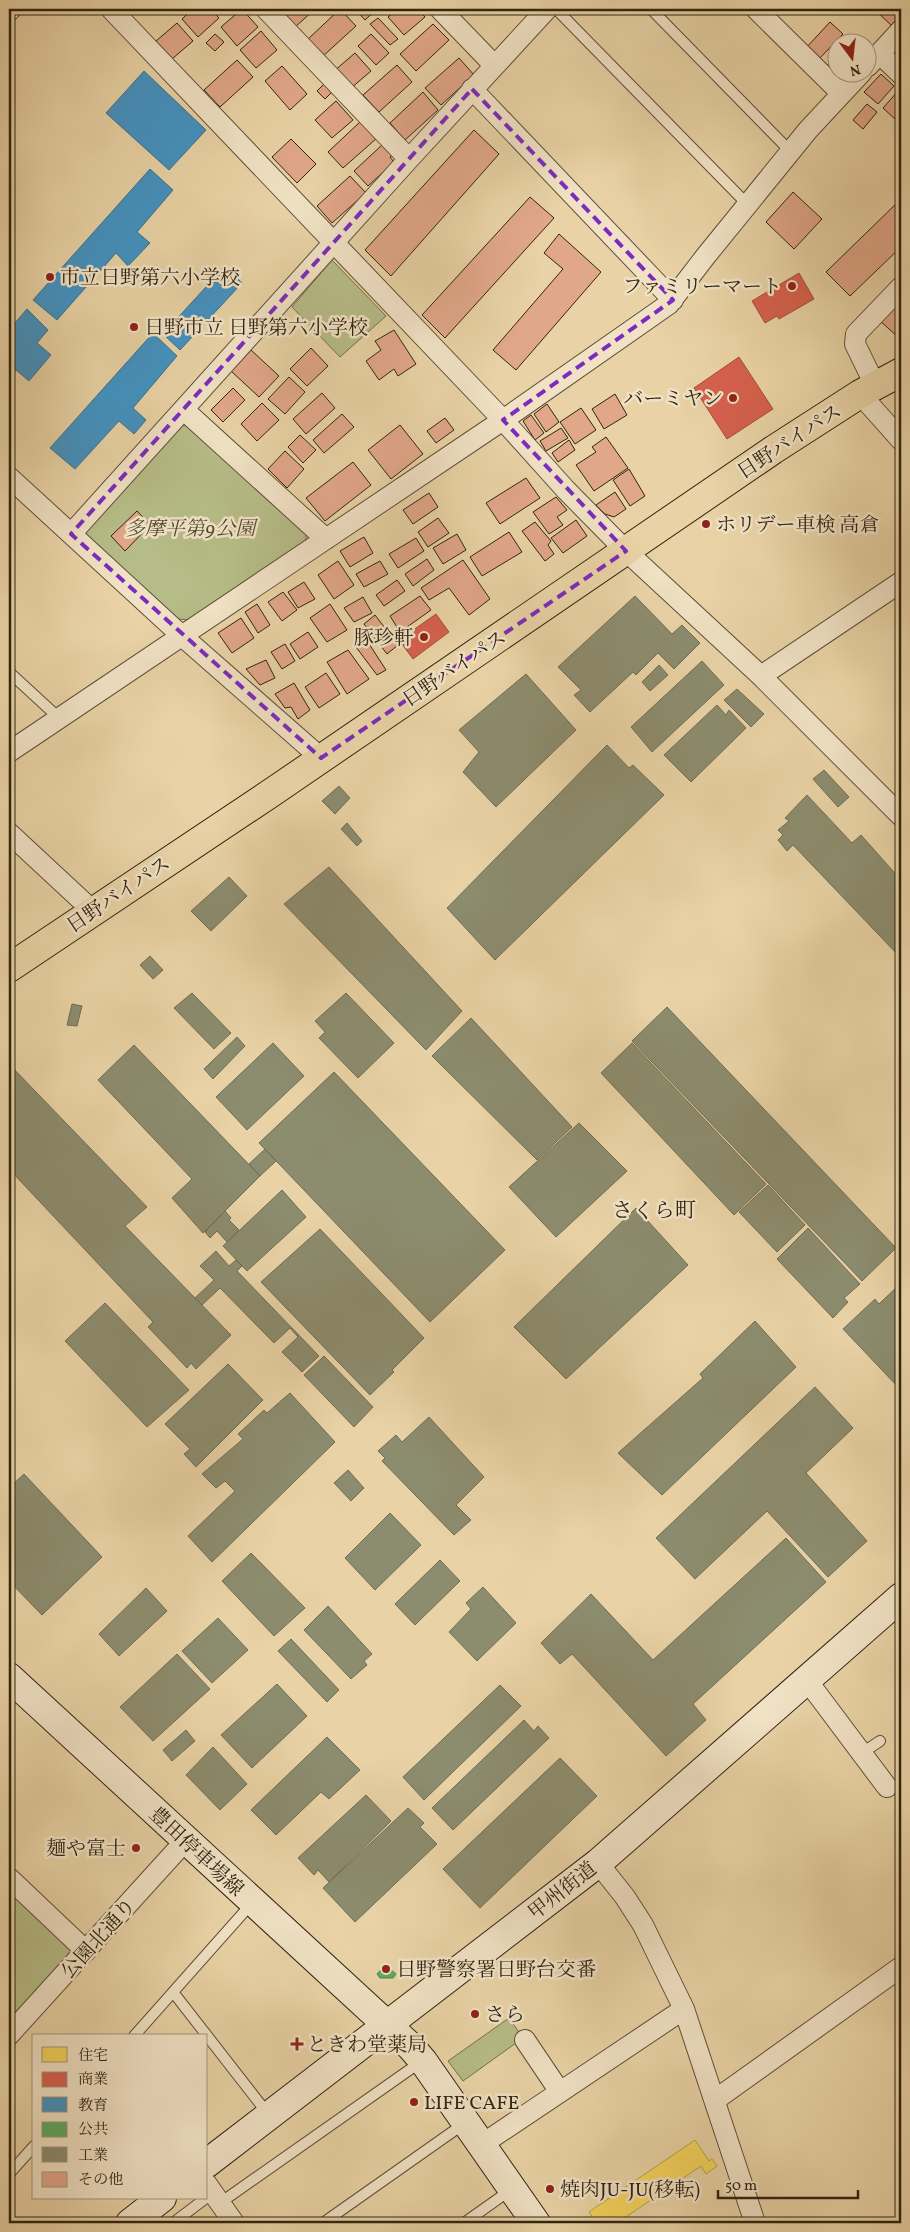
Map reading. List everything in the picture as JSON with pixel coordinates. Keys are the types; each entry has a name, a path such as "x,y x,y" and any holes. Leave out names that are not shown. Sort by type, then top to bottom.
{"highway":[{"name":"日野バイパス","path":"9,968 626,552 773,450 867,390 901,372"}],"main road":[{"name":"甲州街道","path":"208,2162 598,1863 901,1597"},
{"name":"豊田停車場線","path":"11,1684 186,1840 423,2061 536,2223"},
{"path":"130,2223 159,2200"}],"street":[{"path":"111,9 503,420 566,490 626,552 897,804"},
{"path":"266,9 409,159"},
{"path":"440,9 494,65"},
{"path":"71,534 334,244 472,88 547,9"},
{"path":"756,9 841,93"},
{"path":"878,56 901,30"},
{"path":"878,62 901,74"},
{"path":"9,752 503,420 673,300 790,151 852,82"},
{"path":"472,88 673,300"},
{"path":"901,287 856,334 855,344 867,390 901,440"},
{"path":"184,410 326,539"},
{"path":"9,477 182,636 321,758"},
{"path":"761,676 901,582"},
{"path":"9,833 93,911"},
{"path":"806,1679 887,1787"},
{"name":"公園北通り","path":"9,2035 186,1840"},
{"path":"598,1863 625,1897 643,1925 684,2009 755,2223"},
{"path":"9,1878 86,1951"},
{"path":"715,2100 901,1967"},
{"path":"481,2145 684,2009"},
{"path":"525,2040 560,2092"},
{"path":"210,2195 234,2223"}],"lane":[{"path":"556,9 747,204"},
{"path":"651,9 790,151"},
{"path":"9,672 59,718"},
{"path":"862,1753 880,1741"},
{"path":"136,2034 253,1902"},
{"path":"174,1992 206,2034"},
{"path":"208,2036 269,2115"},
{"path":"210,2195 423,2061"},
{"path":"323,2223 466,2123"},
{"path":"9,2174 32,2148"},
{"path":"464,2223 512,2189"},
{"path":"173,2223 203,2200"}],"highlighted area":[{"path":"472,89 673,300 503,420 626,551 321,758 71,534"}],"green space":[{"path":"332,260 386,316 340,357 292,307"},
{"name":"多摩平第9公園","path":"192,425 306,534 306,542 189,620 178,619 86,535 88,525 178,426"},
{"path":"9,1878 86,1951 9,2035"},
{"path":"509,2018 523,2038 463,2081 448,2061"}],"building: 住宅":[{"path":"695,2140 709,2161 712,2159 717,2166 706,2174 701,2166 617,2223 597,2223 589,2212"}],"building: 商業":[{"name":"ファミリーマート","path":"799,273 814,299 779,319 777,316 765,323 752,301"},
{"name":"バーミヤン","path":"739,357 773,409 727,439 694,388"},
{"path":"436,614 449,632 413,659 399,640"}],"building: 教育":[{"path":"144,71 206,130 169,170 106,113"},
{"path":"150,169 173,190 137,232 150,243 128,266 116,253 57,320 33,300"},
{"path":"225,266 242,283 180,350 163,334"},
{"path":"27,309 48,330 37,343 51,355 29,381 16,370 9,377 9,330"},
{"path":"153,333 177,356 133,408 146,420 134,434 119,421 75,469 50,448"}],"building: 公共":[{"name":"日野警察署日野台交番","path":"385,1965 396,1974 393,1978 380,1978 377,1974"}],"building: 工業":[{"path":"635,596 672,634 682,625 700,643 674,669 658,653 636,675 633,672 590,712 574,695 581,690 558,667"},
{"path":"702,661 724,685 652,752 631,727"},
{"path":"659,665 668,675 650,691 642,682"},
{"path":"526,674 576,730 496,807 463,772 479,752 459,730"},
{"path":"737,689 764,714 751,727 724,700"},
{"path":"717,705 726,715 729,710 746,728 691,782 664,755"},
{"path":"607,745 629,768 633,765 664,795 495,960 447,908"},
{"path":"824,770 849,797 838,807 813,779"},
{"path":"339,786 350,798 335,814 322,801"},
{"path":"807,795 852,843 861,835 901,880 901,953 899,956 793,845 787,851 778,840 783,835 778,830 789,821 785,818"},
{"path":"347,823 362,841 357,846 341,829"},
{"path":"329,867 462,1011 426,1050 284,904"},
{"path":"229,877 247,896 211,931 191,911"},
{"path":"150,956 163,970 153,979 140,965"},
{"path":"192,993 231,1033 214,1049 174,1008"},
{"path":"346,993 394,1043 358,1078 319,1038 325,1032 315,1021"},
{"path":"72,1004 82,1006 77,1026 67,1025"},
{"path":"667,1007 896,1248 862,1281 632,1041"},
{"path":"471,1018 572,1127 537,1160 432,1056"},
{"path":"237,1037 245,1046 213,1079 204,1069"},
{"path":"273,1043 304,1076 247,1130 216,1097"},
{"path":"632,1043 766,1184 734,1215 601,1073"},
{"path":"134,1045 260,1176 203,1233 172,1198 192,1179 98,1080"},
{"path":"9,1064 147,1207 125,1226 231,1335 196,1369 191,1363 187,1368 148,1327 153,1322 9,1169"},
{"path":"334,1072 505,1250 430,1322 259,1143"},
{"path":"579,1123 627,1171 556,1237 509,1187"},
{"path":"265,1149 276,1161 260,1176 249,1164"},
{"path":"768,1185 805,1225 777,1252 739,1212"},
{"path":"282,1190 306,1217 247,1271 223,1246"},
{"path":"636,1208 688,1265 566,1379 514,1327"},
{"path":"225,1211 231,1218 229,1220 239,1230 227,1242 217,1231 210,1238 205,1232"},
{"path":"808,1228 860,1284 844,1298 848,1302 833,1318 777,1259"},
{"path":"320,1229 424,1338 392,1370 394,1372 370,1395 261,1282"},
{"path":"216,1251 229,1266 236,1260 242,1266 237,1271 319,1356 302,1372 282,1352 298,1337 290,1328 274,1343 220,1288 202,1305 195,1298 214,1280 200,1266"},
{"path":"901,1283 901,1385 899,1388 843,1329 875,1299 879,1304"},
{"path":"105,1303 189,1390 147,1427 65,1341"},
{"path":"755,1321 796,1367 662,1495 618,1453 703,1378 700,1374"},
{"path":"324,1356 373,1407 354,1427 304,1375"},
{"path":"228,1364 263,1400 196,1467 184,1454 190,1449 165,1424"},
{"path":"815,1387 853,1428 806,1473 867,1541 828,1577 767,1511 695,1579 656,1538"},
{"path":"290,1393 335,1442 212,1562 188,1536 235,1491 225,1481 216,1488 202,1474 243,1439 238,1434 264,1410 267,1413"},
{"path":"429,1417 484,1477 456,1505 471,1520 454,1535 382,1461 385,1458 378,1451 396,1435 402,1442"},
{"path":"348,1470 364,1488 351,1501 334,1483"},
{"path":"24,1474 102,1557 42,1615 9,1581 9,1488"},
{"path":"390,1513 421,1545 375,1590 345,1558"},
{"path":"786,1538 826,1582 693,1704 706,1720 666,1756 572,1654 560,1664 541,1643 591,1594 653,1660"},
{"path":"251,1553 305,1608 274,1636 222,1581"},
{"path":"440,1560 460,1581 415,1625 395,1604"},
{"path":"483,1587 516,1623 477,1661 449,1632 471,1609 466,1603"},
{"path":"146,1588 167,1611 119,1656 99,1634"},
{"path":"328,1606 372,1654 364,1661 367,1665 351,1679 304,1630"},
{"path":"218,1618 248,1650 212,1683 182,1651"},
{"path":"291,1639 339,1690 327,1702 278,1651"},
{"path":"177,1654 210,1689 153,1741 120,1707"},
{"path":"277,1684 307,1716 252,1768 221,1735"},
{"path":"500,1685 521,1706 424,1800 403,1777"},
{"path":"524,1720 534,1731 538,1726 549,1738 453,1830 432,1808"},
{"path":"186,1730 195,1741 172,1761 163,1750"},
{"path":"327,1737 360,1770 329,1799 321,1792 276,1835 251,1810"},
{"path":"213,1747 247,1784 220,1810 186,1775"},
{"path":"560,1758 597,1796 480,1908 443,1869"},
{"path":"366,1795 391,1821 329,1882 318,1870 314,1875 298,1858"},
{"path":"408,1808 424,1823 420,1827 437,1844 355,1922 323,1888"}],"building: その他":[{"path":"193,9 211,9 219,18 198,37 182,19"},
{"path":"242,9 258,27 237,46 221,27"},
{"path":"280,9 315,9 294,28 278,11"},
{"path":"340,9 356,26 322,57 307,40"},
{"path":"355,9 377,9 365,20"},
{"path":"398,9 418,9 425,17 404,35 388,17"},
{"path":"874,9 901,9 901,15 891,25"},
{"path":"378,18 398,39 390,45 370,24"},
{"path":"830,22 841,32 828,32 828,50 819,59 806,48"},
{"path":"177,23 193,41 172,59 156,41"},
{"path":"433,24 449,40 416,71 400,54"},
{"path":"261,31 277,50 256,68 240,50"},
{"path":"215,34 224,42 215,51 206,43"},
{"path":"371,34 389,53 376,65 358,46"},
{"path":"355,53 371,71 350,89 334,71"},
{"path":"459,58 474,75 441,105 425,88"},
{"path":"237,60 253,77 220,107 204,90"},
{"path":"397,65 412,82 379,112 363,95"},
{"path":"282,66 307,94 290,110 265,81"},
{"path":"881,74 894,86 878,104 864,92 873,82 878,82 878,77"},
{"path":"326,82 334,90 325,99 317,91"},
{"path":"899,90 901,91 901,115 896,120 883,108"},
{"path":"423,92 438,110 405,140 390,123"},
{"path":"336,101 353,120 332,138 315,120"},
{"path":"867,104 877,112 863,129 853,120"},
{"path":"361,121 377,138 343,168 328,152"},
{"path":"474,130 499,154 391,276 365,250"},
{"path":"291,139 316,164 297,183 272,157"},
{"path":"382,145 392,156 390,157 394,162 368,186 354,171"},
{"path":"350,176 366,193 332,223 317,206"},
{"path":"793,192 822,219 794,249 766,222"},
{"path":"530,197 554,218 445,338 422,315"},
{"path":"901,199 901,247 850,296 826,272"},
{"path":"559,234 601,272 516,370 493,350 563,269 544,253"},
{"path":"901,296 901,333 898,337 879,320"},
{"path":"394,330 416,364 398,376 394,369 379,380 366,361 381,350 375,341"},
{"path":"311,348 328,366 307,386 290,369"},
{"path":"251,350 279,376 259,397 231,371"},
{"path":"289,377 305,392 285,414 268,399"},
{"path":"233,388 245,400 223,422 211,410"},
{"path":"322,393 335,408 306,434 293,419"},
{"path":"615,394 627,415 604,429 592,409"},
{"path":"262,403 279,420 257,441 241,424"},
{"path":"547,404 559,422 546,432 534,414"},
{"path":"581,408 596,430 575,444 560,422"},
{"path":"342,414 354,427 324,453 313,440"},
{"path":"531,415 544,433 535,440 523,421"},
{"path":"445,418 454,430 436,443 427,431"},
{"path":"400,425 423,454 391,479 368,450"},
{"path":"561,428 568,438 546,451 540,441"},
{"path":"300,435 316,450 303,463 288,447"},
{"path":"606,437 628,468 594,491 576,465 596,452 592,447"},
{"path":"569,440 575,450 558,462 552,453"},
{"path":"285,451 304,469 287,488 268,469"},
{"path":"353,462 371,485 325,521 306,498"},
{"path":"629,469 645,496 630,506 613,480"},
{"path":"526,478 540,498 500,524 486,503"},
{"path":"615,492 626,509 614,517 605,514 596,505"},
{"path":"429,493 438,507 413,524 403,510"},
{"path":"556,497 567,510 557,517 563,525 549,534 533,512"},
{"path":"137,511 150,525 125,551 111,536"},
{"path":"438,518 449,533 428,547 418,532"},
{"path":"576,520 587,536 563,553 551,538"},
{"path":"535,522 551,541 548,545 554,554 545,561 522,531"},
{"path":"509,532 522,552 482,576 470,557"},
{"path":"457,534 466,550 443,564 433,548"},
{"path":"364,537 373,553 350,567 340,551"},
{"path":"416,538 424,551 398,568 389,554"},
{"path":"427,559 434,570 413,586 405,574"},
{"path":"463,560 490,599 469,615 449,588 429,600 421,588"},
{"path":"338,561 354,585 334,599 318,575"},
{"path":"380,561 388,574 364,587 356,574"},
{"path":"397,580 405,591 384,606 376,595"},
{"path":"304,582 315,599 298,608 288,592"},
{"path":"283,592 297,610 282,621 268,602"},
{"path":"420,596 431,610 400,632 390,616"},
{"path":"363,597 372,613 354,622 344,608"},
{"path":"257,604 270,625 258,633 245,612"},
{"path":"330,604 347,630 327,642 310,618"},
{"path":"375,615 398,645 387,654 364,624"},
{"path":"241,618 254,638 232,653 218,633"},
{"path":"308,632 318,647 300,659 290,644"},
{"path":"364,636 386,670 377,675 353,643"},
{"path":"285,644 295,661 282,669 271,652"},
{"path":"348,650 369,679 347,694 327,662"},
{"path":"266,660 275,678 260,685 246,669"},
{"path":"326,673 340,694 319,708 305,687"},
{"path":"294,683 310,710 298,719 291,707 285,708 275,694"}],"place":[{"name":"市立日野第六小学校","path":"50,277"},
{"name":"ファミリーマート","path":"792,286"},
{"name":"日野市立 日野第六小学校","path":"134,327"},
{"name":"バーミヤン","path":"733,398"},
{"name":"ホリデー車検 高倉","path":"706,524"},
{"name":"豚珍軒","path":"424,637"},
{"name":"麺や富士","path":"136,1848"},
{"name":"日野警察署日野台交番","path":"386,1969"},
{"name":"さら","path":"475,2014"},
{"name":"ときわ堂薬局","path":"297,2044"},
{"name":"LIFE CAFE","path":"414,2102"},
{"name":"焼肉JU-JU(移転)","path":"550,2189"}],"district":[{"name":"さくら町","path":"654,1210"}]}
